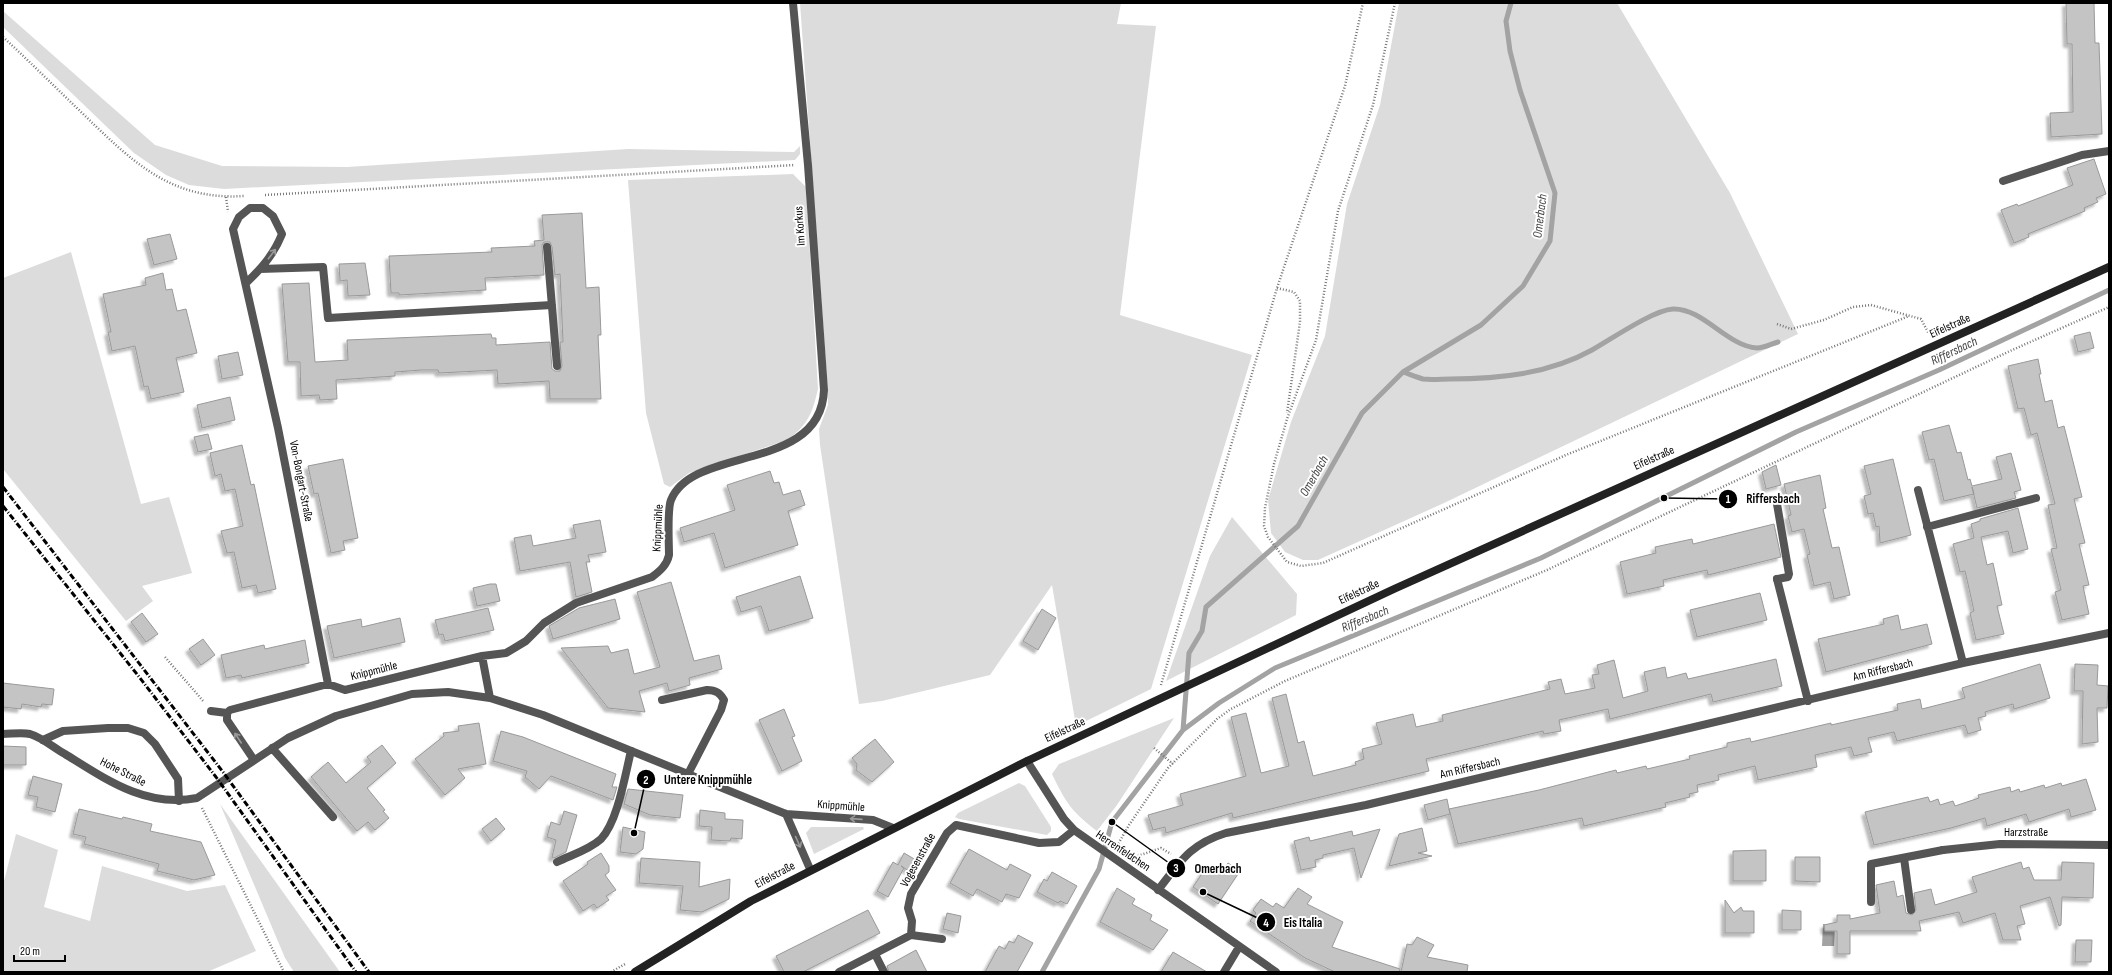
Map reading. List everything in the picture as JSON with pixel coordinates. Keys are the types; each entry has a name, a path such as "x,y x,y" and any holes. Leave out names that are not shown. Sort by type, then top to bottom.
{"main road":[{"name":"Eifelstraße","path":"635,972 751,901 810,869 1027,761 1394,588 2109,267"}],"street":[{"name":"Im Korkus","path":"793,3 808,165 824,390 824,403 817,419 810,428 798,436"},
{"path":"2003,181 2082,155 2109,151"},
{"name":"Von-Bongart-Straße","path":"246,283 276,250 282,234 274,216 262,208 250,208 239,217 234,229 278,428 328,684"},
{"path":"547,247 557,366"},
{"path":"260,269 323,267 328,318 552,305"},
{"name":"Knippmühle","path":"328,684 345,690 482,656 506,652 526,641 544,623 576,603 652,577 660,572 668,561 670,502 677,490 692,477 773,449 798,436"},
{"path":"1918,490 1963,663"},
{"path":"1927,526 2036,498"},
{"path":"1777,504 1789,574 1788,577 1776,579 1808,701"},
{"name":"Am Riffersbach","path":"1158,890 1181,860 1195,846 1210,838 1226,833 1366,805 1963,663 2109,632"},
{"path":"482,656 490,698"},
{"path":"211,711 226,713 230,710 328,684"},
{"path":"662,700 707,690 714,690 721,694 724,700 722,710 688,774"},
{"name":"Knippmühle","path":"254,760 288,738 336,716 412,694 448,692 490,698 543,716 786,814 873,820 893,828"},
{"path":"226,713 227,720 254,760"},
{"path":"43,740 63,731 128,728 144,732 155,744 178,779 179,802"},
{"name":"Hohe Straße","path":"3,734 30,734 43,740 64,754 132,792 156,800 179,802 197,798 254,760"},
{"path":"272,748 333,817"},
{"path":"557,862 586,848 601,838 608,828 616,808 631,751"},
{"name":"Herrenfeldchen","path":"1027,761 1064,819 1088,842 1113,857 1276,972"},
{"path":"786,814 810,869"},
{"name":"Vogesenstraße","path":"911,935 912,921 908,908 911,894 947,833 956,825 1040,844 1059,842 1074,830"},
{"name":"Harzstraße","path":"1871,902 1871,864 1943,850 2000,844 2109,845"},
{"path":"1904,858 1911,910"},
{"path":"839,972 911,935 942,939"},
{"path":"1224,972 1239,947"},
{"path":"875,954 884,972"}],"path":[{"path":"1156,701 1277,288 1345,86 1363,3"},
{"path":"1395,3 1373,105 1338,211 1316,340 1287,419 1274,464 1265,508 1264,526 1268,538 1287,562 1301,566 1323,563 1566,455 1909,316"},
{"path":"3,36 129,158 166,181 189,191 221,197 250,196"},
{"path":"258,196 808,165"},
{"path":"1277,288 1294,292 1300,302 1299,327 1287,419"},
{"path":"1777,324 1791,329 1824,320 1853,307 1871,305 1921,319 1935,345"},
{"path":"1113,857 1129,825 1173,764 1217,719 1232,709 1285,681 1546,570 2010,351 2109,307"},
{"path":"165,657 211,711"},
{"path":"1154,748 1173,764"},
{"path":"197,798 284,972"},
{"path":"1120,862 1161,848 1181,860"}],"shaded area":[{"path":"800,3 1121,3 1117,24 1156,26 1120,315 1252,355 1151,689 1076,726 1052,585 990,675 882,701 859,704 820,445 819,429 828,405 828,391"},
{"path":"1399,3 1617,3 1730,193 1798,334 1444,503 1318,560 1303,560 1285,552 1271,533 1268,500 1291,422 1325,336 1347,204 1380,105"},
{"path":"3,11 155,145 222,166 347,167 628,149 794,152 800,146 800,154 795,160 224,189 189,185 166,175 134,153 3,27"},
{"path":"793,174 806,187 818,389 814,405 804,424 787,440 689,473 670,487 664,484 646,413 628,180"},
{"path":"71,252 141,504 169,497 192,573 142,586 153,601 126,621 3,469 3,278"},
{"path":"1232,517 1297,594 1296,615 1166,681 1210,556"},
{"path":"1174,718 1117,805 1097,831 1081,818 1070,806 1052,774 1059,764"},
{"path":"1019,783 1025,786 1051,827 1051,831 1047,835 955,817 958,813"},
{"path":"220,804 340,972 294,972 285,958"},
{"path":"811,827 863,827 864,829 814,854 806,833"},
{"path":"16,834 58,850 44,907 90,921 102,866 187,891 225,885 256,951 207,972 3,972 3,885"},
{"path":"1823,924 1835,925 1834,946 1822,946"}],"building":[{"path":"2066,3 2094,3 2095,43 2099,43 2102,134 2051,137 2050,113 2073,112 2072,44 2067,44"},
{"path":"2094,159 2106,194 2096,198 2098,202 2084,208 2085,211 2028,234 2029,237 2014,243 2001,210 2017,204 2018,206 2073,185 2067,168"},
{"path":"582,213 586,288 599,287 601,335 598,335 601,399 550,399 549,381 498,384 497,370 439,373 438,370 395,372 395,376 336,380 337,399 320,400 319,395 301,396 300,362 288,362 282,284 309,283 315,362 348,360 347,340 491,334 492,338 496,338 496,345 550,342 552,369 555,371 560,371 562,366 560,342 563,342 560,274 555,275 552,247 550,242 544,242 542,245 544,275 485,278 486,290 399,295 399,293 391,293 389,256 492,252 491,248 535,246 534,241 544,240 542,215"},
{"path":"170,234 177,259 154,265 147,239"},
{"path":"365,263 370,295 348,296 347,280 340,281 339,264"},
{"path":"163,273 166,290 172,289 177,311 186,309 197,353 176,358 184,392 151,399 148,386 144,387 135,346 112,351 108,332 111,332 103,294 146,285 145,278"},
{"path":"2090,332 2094,348 2078,352 2074,336"},
{"path":"238,352 243,375 222,379 218,356"},
{"path":"2038,359 2041,374 2039,374 2045,402 2052,400 2058,428 2064,426 2082,497 2074,499 2085,543 2079,544 2089,585 2083,586 2089,614 2062,620 2055,592 2061,590 2051,549 2057,548 2048,505 2055,504 2037,433 2031,435 2024,408 2018,409 2008,366"},
{"path":"230,397 235,420 202,428 197,405"},
{"path":"1949,425 1957,453 1961,452 1968,480 1970,479 1972,486 2002,479 1996,457 2011,453 2021,490 2014,492 2016,498 1977,508 1974,494 1944,501 1934,459 1929,460 1922,432"},
{"path":"208,434 212,449 198,452 194,437"},
{"path":"242,445 251,485 254,484 276,589 258,593 256,585 242,588 234,552 227,553 221,531 243,526 235,489 225,491 221,474 215,476 210,453"},
{"path":"343,459 358,538 343,541 345,550 331,553 318,493 314,494 308,466"},
{"path":"1893,459 1911,535 1880,543 1879,526 1876,527 1873,513 1868,514 1864,496 1871,494 1864,466"},
{"path":"1776,465 1781,485 1766,489 1762,472"},
{"path":"770,471 774,483 779,482 783,495 800,490 805,505 788,511 798,545 725,568 714,533 684,542 680,528 735,510 727,485"},
{"path":"1820,475 1826,508 1823,509 1832,548 1839,547 1850,595 1834,599 1830,582 1814,586 1807,555 1810,554 1804,529 1792,532 1788,516 1791,515 1784,484"},
{"path":"2018,508 2028,549 2013,553 2008,531 1981,537 1987,565 1993,563 2002,605 1997,606 2004,634 1976,640 1970,613 1974,611 1965,571 1960,572 1953,544 1974,538 1971,524 1980,521 1980,519"},
{"path":"600,520 606,552 588,555 590,562 586,562 592,592 576,597 570,562 520,571 514,538 531,535 533,546 576,538 573,525"},
{"path":"1774,524 1781,557 1708,575 1707,570 1663,580 1664,586 1627,594 1620,562 1656,553 1655,547 1692,539 1693,544"},
{"path":"800,576 813,618 769,631 761,606 741,612 736,597"},
{"path":"671,582 694,661 719,655 722,669 689,678 690,685 669,691 667,683 639,691 645,712 608,708 561,648 608,646 611,653 628,649 634,674 660,667 637,592"},
{"path":"496,584 500,601 477,606 473,588"},
{"path":"1760,593 1767,620 1697,637 1690,610"},
{"path":"615,599 620,619 553,639 549,626 579,608"},
{"path":"488,608 494,630 445,641 443,634 439,635 435,620"},
{"path":"1042,609 1056,618 1038,650 1023,641"},
{"path":"142,613 158,634 146,642 131,622"},
{"path":"1898,615 1901,630 1927,624 1932,644 1826,672 1818,639 1884,624 1883,619"},
{"path":"400,618 405,642 334,658 327,626 361,619 362,627"},
{"path":"203,639 215,655 201,665 189,649"},
{"path":"305,640 309,663 242,678 241,675 226,678 221,655 264,645 265,649"},
{"path":"1776,659 1782,686 1713,702 1711,694 1610,719 1608,709 1559,720 1561,731 1544,734 1543,731 1426,759 1429,771 1233,818 1232,813 1166,833 1165,827 1153,830 1148,815 1183,805 1180,794 1246,776 1231,717 1246,713 1261,773 1289,766 1272,698 1286,694 1298,743 1304,741 1313,776 1356,765 1355,762 1364,759 1362,749 1382,744 1376,723 1413,714 1416,727 1443,721 1442,715 1550,689 1548,682 1561,679 1565,694 1595,688 1592,675 1599,674 1597,665 1614,660 1623,698 1648,691 1644,672 1665,667 1667,678 1686,673 1688,679"},
{"path":"2040,664 2050,698 2014,709 2013,704 1985,712 1986,716 1978,718 1981,730 1968,734 1965,725 1897,741 1894,732 1868,738 1872,752 1854,756 1851,747 1815,755 1817,767 1758,780 1755,766 1718,775 1719,780 1697,785 1698,792 1689,794 1690,797 1665,803 1666,807 1584,826 1582,818 1458,844 1449,809 1539,790 1616,770 1617,773 1646,766 1647,769 1690,759 1689,756 1727,747 1727,743 1750,738 1751,742 1831,723 1831,725 1898,710 1897,704 1920,699 1922,709 1965,698 1962,688"},
{"path":"2075,664 2098,665 2097,685 2108,686 2107,708 2097,708 2098,742 2082,744 2083,691 2074,691"},
{"path":"3,683 54,689 52,705 42,704 41,707 22,704 21,709 3,707"},
{"path":"784,709 795,736 792,737 802,761 782,771 759,720"},
{"path":"479,723 486,764 458,769 465,778 445,795 415,759 444,736 443,733 459,731 458,726"},
{"path":"501,731 523,737 616,774 612,787 617,787 613,800 551,776 539,789 525,777 527,771 493,761"},
{"path":"875,739 894,762 872,782 856,770 857,764 852,758"},
{"path":"382,745 396,763 367,788 385,810 383,811 389,818 375,830 368,822 357,831 311,777 328,762 346,783 371,762 367,757"},
{"path":"3,746 26,747 26,765 3,765"},
{"path":"33,776 62,784 55,812 36,807 38,797 28,795"},
{"path":"2086,779 2096,810 2071,817 2069,809 2029,822 2026,814 1987,826 1985,818 1951,828 1874,845 1865,812 1928,797 1930,802 1938,799 1940,805 1953,801 1955,806 1979,798 1978,795 2010,787 2011,792 2019,789 2020,792 2044,785 2045,788 2061,783 2062,786"},
{"path":"628,789 683,795 680,818 650,815 624,804"},
{"path":"1447,799 1450,814 1428,820 1424,805"},
{"path":"79,809 152,824 150,831 201,842 215,875 194,880 157,871 159,864 84,844 86,837 73,834"},
{"path":"700,810 725,813 725,819 743,820 742,839 731,838 730,841 711,840 712,827 699,826"},
{"path":"564,811 577,815 566,852 554,858 552,857 556,840 547,837 551,822 560,825"},
{"path":"496,818 505,829 491,841 482,829"},
{"path":"623,827 645,832 643,849 636,854 620,852"},
{"path":"1422,828 1427,851 1418,853 1432,856 1389,866 1399,834"},
{"path":"1380,829 1361,878 1354,848 1323,855 1323,858 1315,860 1316,867 1301,870 1294,841 1309,837 1310,841 1352,831 1353,836"},
{"path":"969,849 1007,870 1010,864 1031,875 1019,898 1006,894 1002,902 977,889 973,896 950,883"},
{"path":"1766,850 1766,881 1733,881 1733,851"},
{"path":"601,853 609,866 609,872 605,875 616,890 606,896 609,900 597,908 594,904 583,911 563,881"},
{"path":"904,853 916,860 909,871 901,866 904,868 888,897 877,891 893,862 898,865"},
{"path":"1795,857 1820,857 1820,882 1795,881"},
{"path":"641,858 700,862 699,887 730,879 729,899 702,912 680,910 683,886 639,883"},
{"path":"2021,862 2023,869 2029,867 2034,880 2061,880 2062,862 2094,863 2093,898 2062,897 2061,925 2059,926 2050,897 2020,906 2025,924 2017,926 2021,940 2003,940 1995,913 1963,923 1959,912 1919,921 1921,931 1850,931 1850,954 1837,954 1837,931 1825,931 1824,925 1837,922 1837,915 1850,915 1850,919 1880,913 1876,885 1894,881 1897,897 1903,895 1906,913 1912,915 1916,910 1914,893 1931,889 1935,905 1977,892 1972,877"},
{"path":"1228,863 1240,871 1218,904 1193,887 1207,866 1220,875"},
{"path":"1052,872 1077,886 1067,904 1060,901 1058,903 1037,892 1044,879 1047,881"},
{"path":"1117,888 1135,899 1132,904 1152,915 1150,920 1168,930 1153,950 1100,922"},
{"path":"1298,888 1312,897 1307,904 1343,922 1332,947 1400,969 1399,972 1335,972 1305,958 1250,921 1256,913 1253,910 1261,899 1273,907 1276,903 1284,908"},
{"path":"1725,900 1734,913 1741,907 1743,911 1754,911 1754,933 1725,933"},
{"path":"868,910 880,933 803,972 784,972 776,956"},
{"path":"1782,910 1801,911 1801,930 1782,930"},
{"path":"947,913 961,916 958,933 943,929"},
{"path":"1018,935 1033,943 1017,972 985,972 999,946 1005,949 1009,941 1014,943"},
{"path":"1417,937 1434,945 1427,957 1468,965 1467,972 1401,972 1407,944 1412,945"},
{"path":"2076,940 2092,940 2091,962 2075,962"},
{"path":"916,950 927,972 889,972 887,966"},
{"path":"1173,952 1207,972 1161,972"}],"waterway":[{"name":"Omerbach","path":"1042,972 1099,869 1112,822 1183,730 1189,653 1202,631 1206,607 1298,526 1362,413 1403,372 1481,325 1523,286 1550,241 1555,193 1520,90 1510,51 1506,21 1511,3"},
{"name":"Riffersbach","path":"1183,730 1219,703 1275,668 1541,558 1796,432 1939,370 2109,290"},
{"path":"1403,372 1423,379 1468,379 1523,374 1541,370 1576,358 1654,314 1673,309 1684,310 1695,314 1725,335 1746,346 1760,348 1778,342"}],"railway":[{"path":"3,487 223,772 369,972"},
{"path":"3,506 140,678 216,777 356,972"}],"place":[{"name":"Riffersbach","path":"1664,498"},
{"name":"Omerbach","path":"1112,822"},
{"name":"Untere Knippmühle","path":"634,833"},
{"name":"Eis Italia","path":"1203,892"}]}
